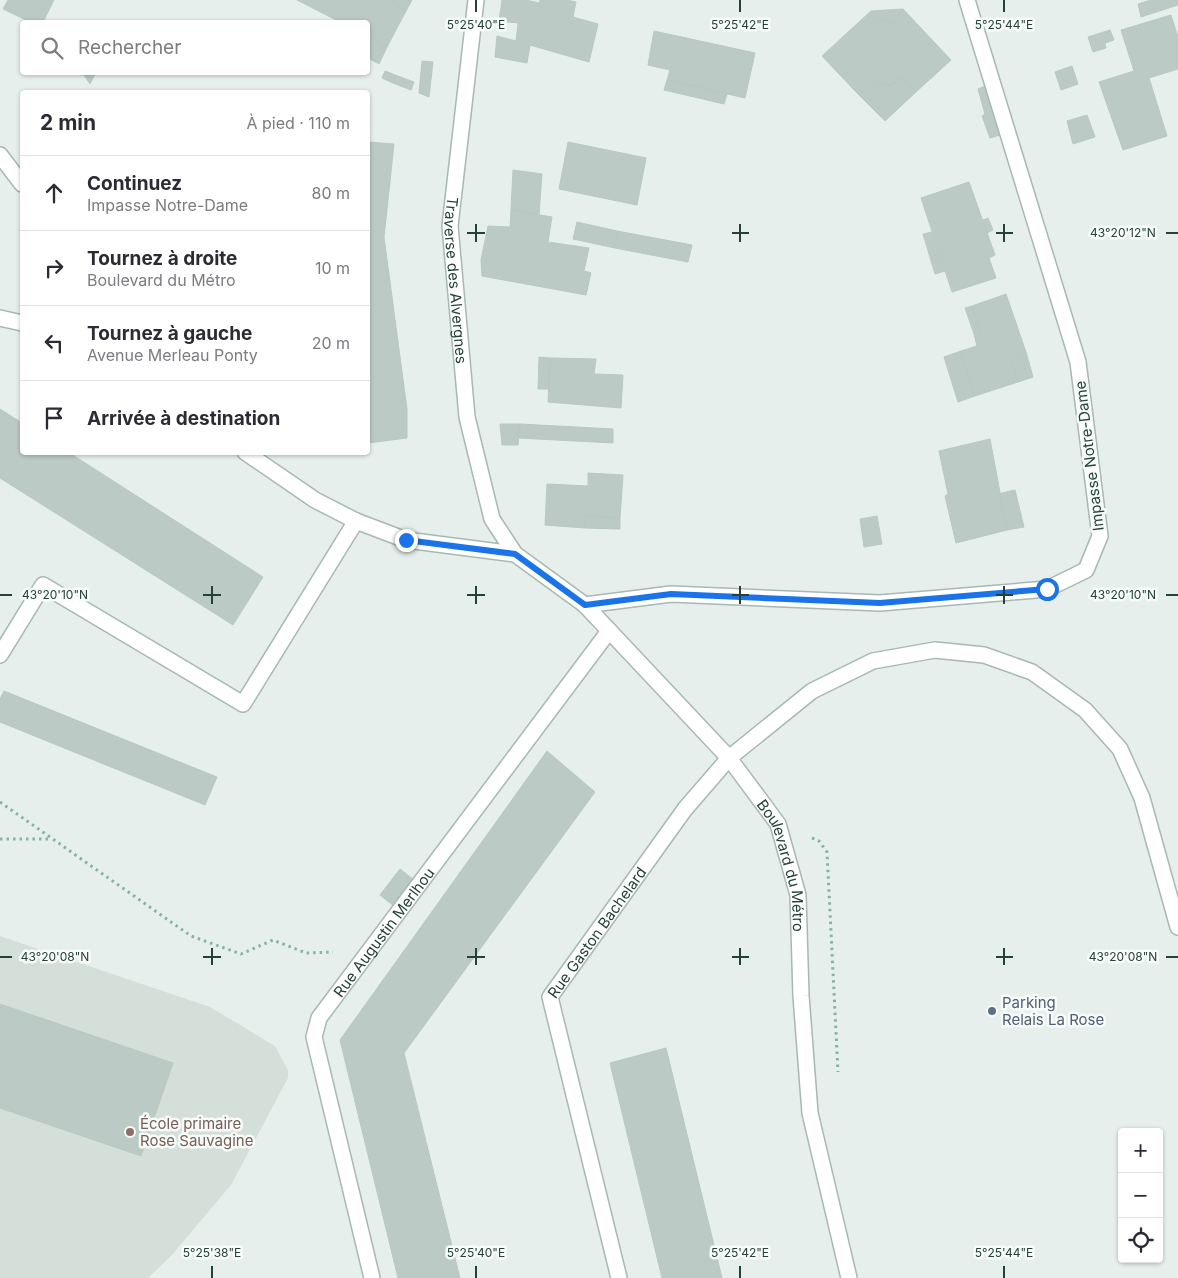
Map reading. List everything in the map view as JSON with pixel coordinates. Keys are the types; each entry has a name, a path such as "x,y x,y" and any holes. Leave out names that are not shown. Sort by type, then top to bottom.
{"street":[{"name":"Traverse des Alvergnes","path":"476,0 450,226 467,416 492,519 515,554"},
{"name":"Impasse Notre-Dame","path":"585,605 671,594 880,603 1047,589 1086,570 1100,536 1078,362 967,0"},
{"path":"0,155 20,181"},
{"path":"0,318 20,323"},
{"path":"249,455 315,500 356,521 406,540 515,554"},
{"path":"0,655 43,585 243,704 356,521"},
{"name":"Boulevard du Métro","path":"515,554 585,605 729,758 778,824 798,895 801,996 810,1113 849,1278"},
{"name":"Rue Augustin Merlhou","path":"372,1278 314,1036 319,1018 609,631"},
{"name":"Rue Gaston Bachelard","path":"619,1278 550,998 685,809 729,758 812,691 873,661 935,650 984,655 1032,672 1085,710 1120,749 1142,798 1178,927"}],"path":[{"path":"0,802 191,936 241,954 273,940 306,952 341,951"},
{"path":"778,824 819,841 827,852 838,1078"},
{"path":"0,839 49,838"}],"shaded area":[{"name":"École primaire Rose Sauvagine","path":"0,936 210,1007 275,1046 288,1070 288,1078 231,1185 171,1256 148,1278 0,1278"}],"building":[{"path":"8,0 54,0 44,20 26,20 3,9"},
{"path":"297,0 396,0 394,4 406,11 387,47 370,38 370,20 336,20"},
{"path":"396,0 412,0 406,11 394,4"},
{"path":"502,0 526,0 539,3 540,0 576,2 573,17 598,24 589,62 530,45 527,63 495,57 497,36 516,41 518,23 499,21"},
{"path":"1151,0 1178,0 1178,5 1141,17 1138,4"},
{"path":"903,9 892,23 877,19 871,11"},
{"path":"903,9 951,60 916,92 902,77 891,85 877,83 872,77 856,92 822,56 871,11 877,19 892,23"},
{"path":"1171,15 1178,37 1178,69 1149,78 1167,136 1123,150 1099,82 1134,71 1121,30"},
{"path":"1110,30 1114,40 1105,43 1106,48 1093,52 1088,37"},
{"path":"654,31 755,53 745,98 667,80 670,70 648,65"},
{"path":"370,38 387,47 379,64 370,59"},
{"path":"422,61 433,62 429,97 419,93"},
{"path":"1072,66 1078,84 1061,90 1055,72"},
{"path":"385,71 395,75 393,83 382,78"},
{"path":"84,75 94,75 90,84"},
{"path":"395,75 414,82 411,90 393,83"},
{"path":"872,77 877,83 891,85 902,77 916,92 885,121 856,92"},
{"path":"667,80 727,94 724,104 664,90"},
{"path":"988,85 1003,134 990,138 982,116 985,114 978,89"},
{"path":"1087,115 1095,137 1073,144 1067,121"},
{"path":"370,142 394,144 384,237 407,409 407,438 370,443"},
{"path":"568,142 646,158 637,205 559,189"},
{"path":"513,170 542,174 539,215 511,210"},
{"path":"969,182 995,255 989,258 996,278 952,292 921,198"},
{"path":"511,210 552,217 548,242 589,248 584,271 591,273 586,295 482,276 481,260 488,226 510,227"},
{"path":"988,218 993,230 987,233 983,220"},
{"path":"577,222 617,231 615,248 573,239"},
{"path":"617,231 692,245 688,262 615,248"},
{"path":"932,232 945,271 935,274 923,234"},
{"path":"1006,294 1026,352 1011,358 1018,382 975,396 961,351 977,346 974,334 981,332 972,306"},
{"path":"972,306 981,332 974,334 965,308"},
{"path":"961,351 975,396 958,402 944,357"},
{"path":"1026,352 1033,377 1018,382 1011,358"},
{"path":"539,357 550,358 549,389 538,389"},
{"path":"550,358 596,359 594,374 623,375 621,408 548,402"},
{"path":"0,409 20,422 20,455 73,455 263,577 233,625 0,478"},
{"path":"500,424 520,424 518,445 502,445"},
{"path":"520,424 613,429 613,443 519,438"},
{"path":"990,439 1007,530 956,543 945,496 948,494 939,451"},
{"path":"588,473 623,475 620,518 586,516 585,528 545,525 547,484 588,486"},
{"path":"1015,490 1024,527 1007,530 998,494"},
{"path":"586,516 620,518 620,529 585,528"},
{"path":"877,516 882,544 864,547 860,519"},
{"path":"4,691 217,777 205,805 0,722 0,699"},
{"path":"547,751 595,792 404,1053 460,1278 398,1278 340,1040"},
{"path":"400,869 414,880 394,906 380,895"},
{"path":"0,1004 173,1063 141,1156 0,1108"},
{"path":"666,1048 722,1278 662,1278 610,1063"}],"place":[{"name":"Parking Relais La Rose","path":"992,1011"},
{"name":"École primaire Rose Sauvagine","path":"130,1132"}],"route":[{"path":"406,540 515,554 585,605 671,594 880,603 1047,589"}]}
